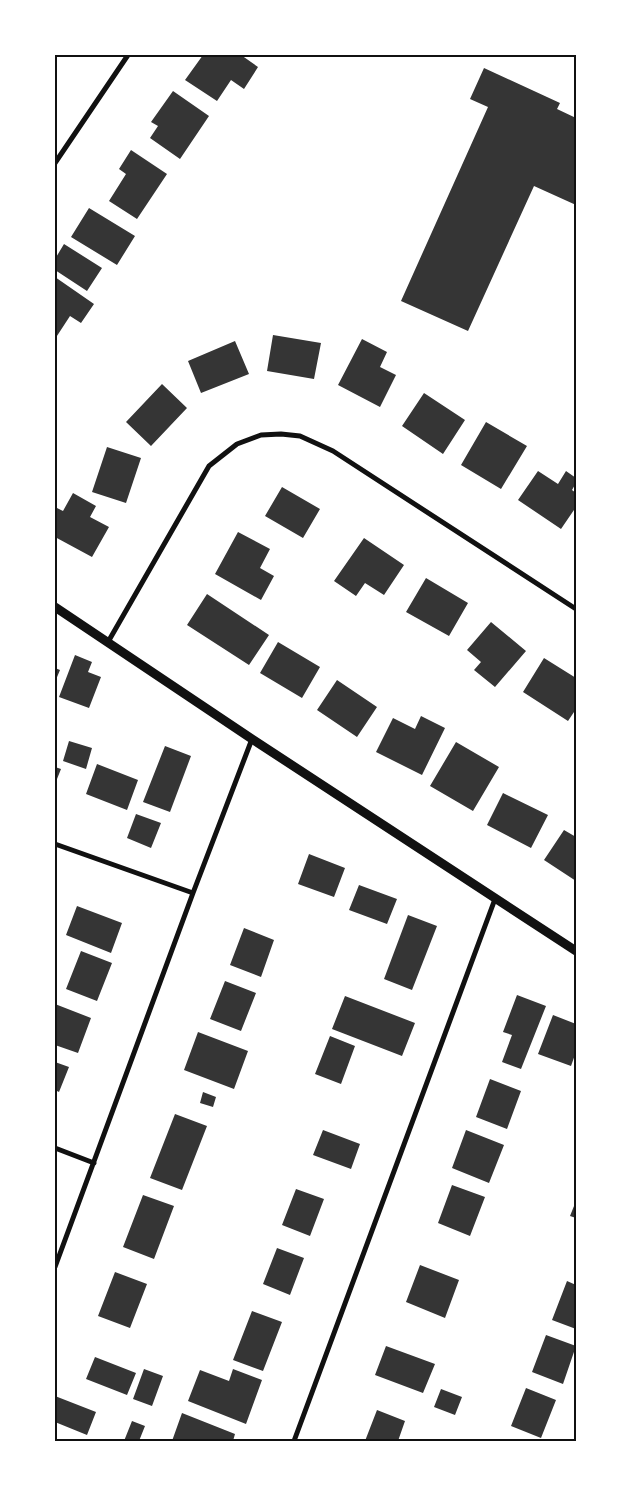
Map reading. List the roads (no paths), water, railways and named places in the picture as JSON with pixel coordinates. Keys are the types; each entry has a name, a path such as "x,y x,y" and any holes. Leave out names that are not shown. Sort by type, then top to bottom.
{"street":[{"path":"55,163 128,55"},
{"path":"108,642 209,466 237,444 261,435 281,434 300,436 333,451 576,609"},
{"path":"55,607 495,899 576,950"},
{"path":"55,1267 252,739"},
{"path":"55,844 193,894"},
{"path":"294,1441 495,899"},
{"path":"55,1148 94,1163"}]}
